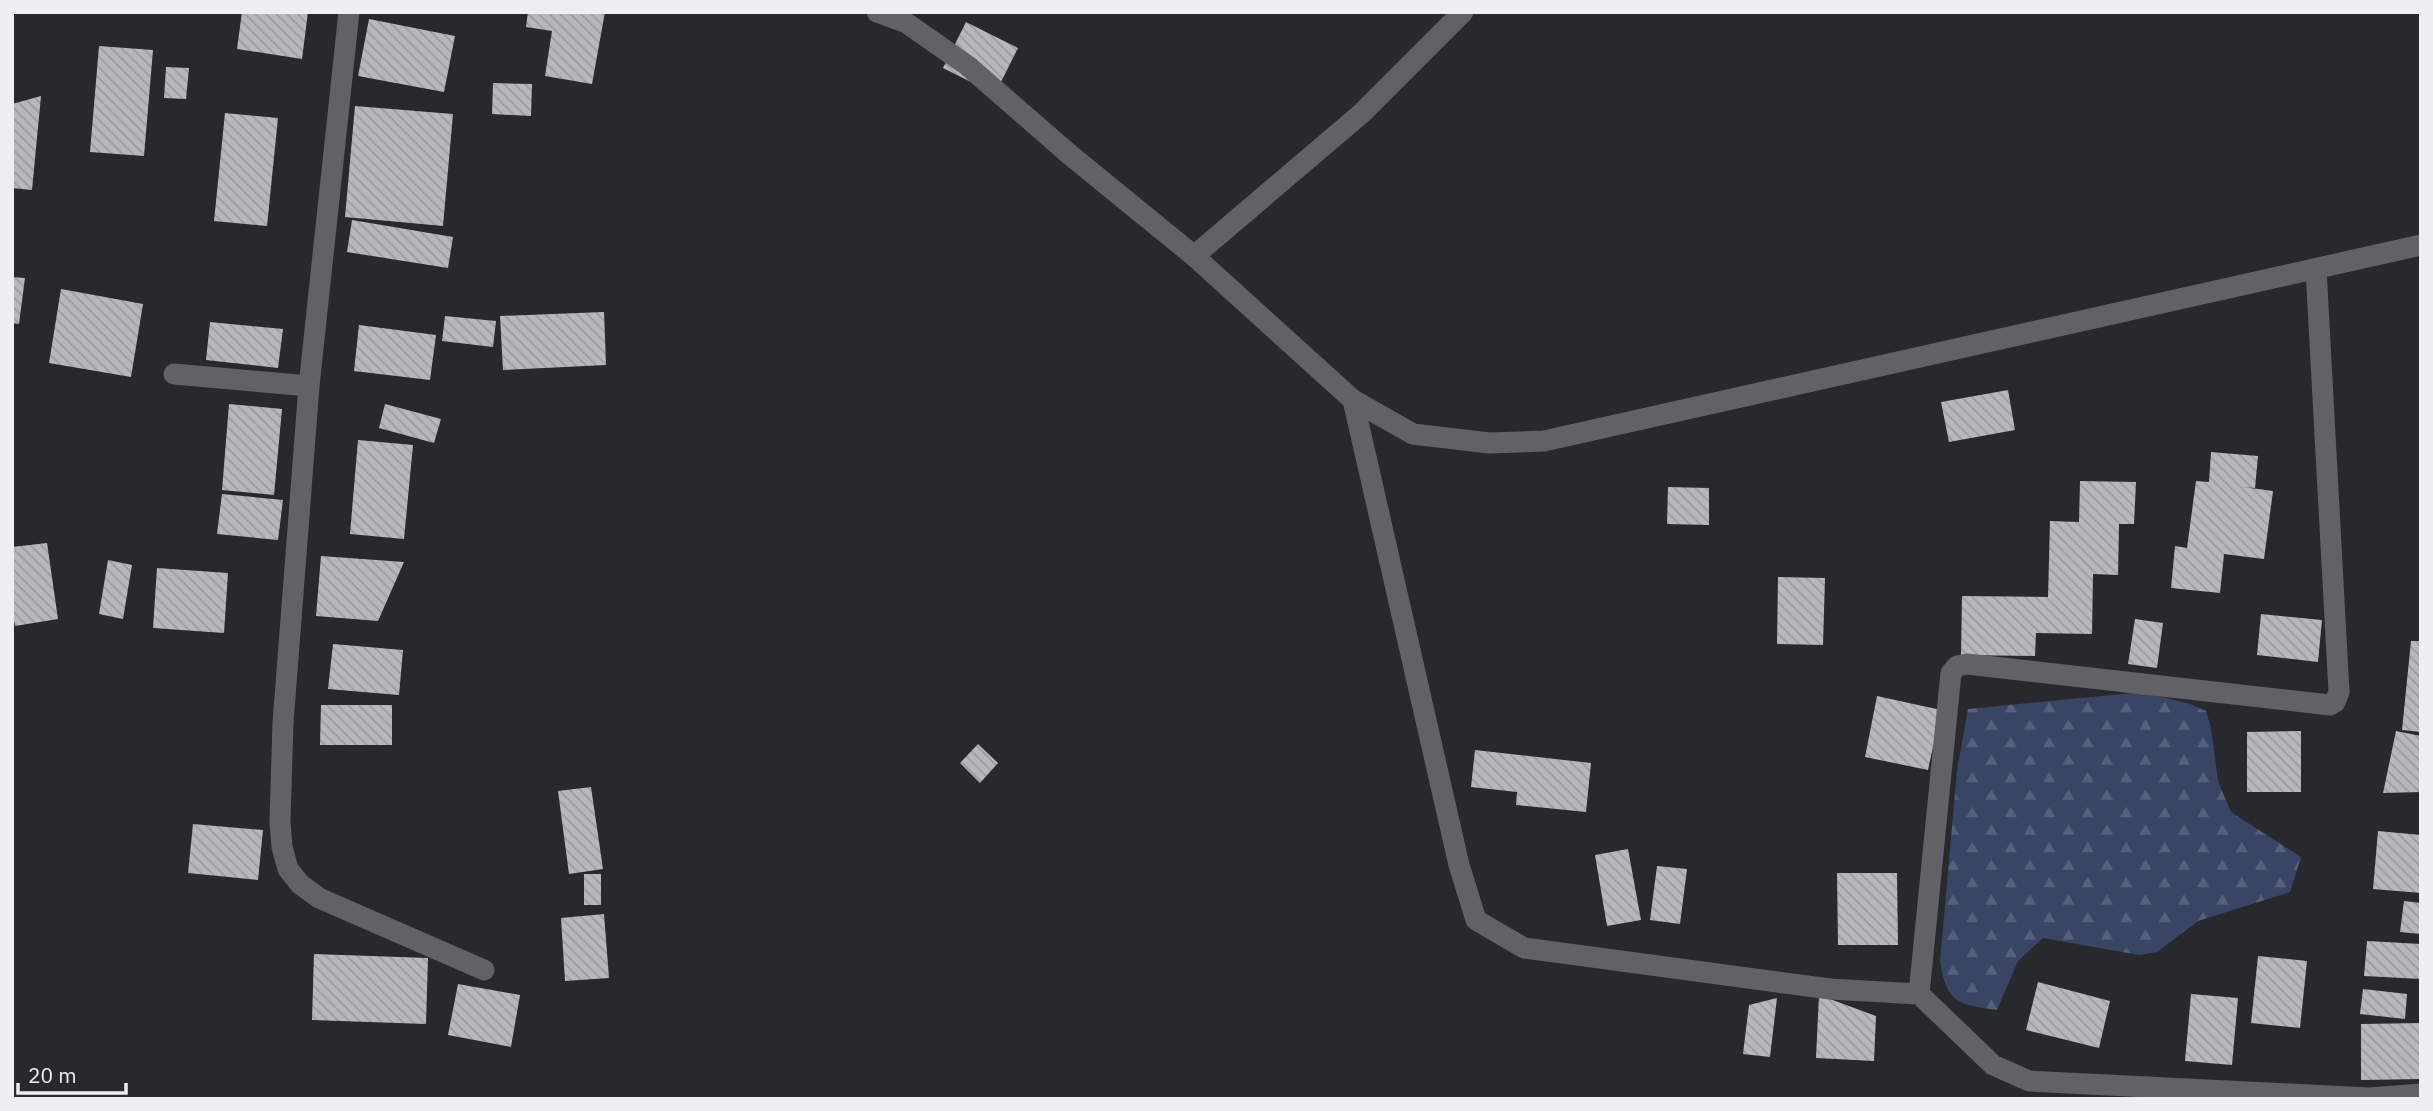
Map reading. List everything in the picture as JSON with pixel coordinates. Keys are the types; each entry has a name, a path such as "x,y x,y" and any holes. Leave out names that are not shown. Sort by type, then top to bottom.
{"street":[{"path":"349,12 309,386 283,723 280,821 282,847 288,869 300,884 319,898 484,970"},
{"path":"877,12 905,22 968,66 1069,154 1194,256 1353,400 1413,434 1489,443 1545,441 2421,245"},
{"path":"1194,256 1362,113 1463,12"},
{"path":"1919,994 1951,673 1957,666 1967,664 2330,705 2335,702 2339,692 2316,269"},
{"path":"174,373 309,386"},
{"path":"1353,400 1459,865 1476,920 1524,948 1830,989 1919,994 1993,1065 2029,1081 2369,1098 2421,1094"}],"green space":[{"path":"2143,692 2206,711 2218,781 2231,812 2301,857 2290,892 2198,921 2157,952 2139,955 2043,938 2018,961 1997,1010 1973,1006 1956,999 1946,986 1940,961 1957,771 1968,709"}],"building":[{"path":"242,12 308,12 302,59 237,49"},
{"path":"528,12 605,12 592,84 545,76 552,31 526,27"},
{"path":"369,19 455,36 444,92 358,76"},
{"path":"966,22 1018,48 995,94 943,68"},
{"path":"99,46 153,50 144,156 90,152"},
{"path":"166,67 189,68 186,99 164,98"},
{"path":"493,83 532,84 531,116 492,114"},
{"path":"41,96 32,190 12,188 12,104"},
{"path":"355,106 453,114 443,226 345,217"},
{"path":"225,113 278,118 267,226 214,221"},
{"path":"352,220 453,237 448,268 347,252"},
{"path":"12,277 25,278 19,324 12,323"},
{"path":"61,289 143,304 131,377 49,363"},
{"path":"604,312 606,365 503,370 500,316"},
{"path":"445,316 496,321 493,347 442,341"},
{"path":"210,322 283,329 278,368 206,360"},
{"path":"359,325 436,335 430,380 354,371"},
{"path":"2008,390 2015,430 1949,442 1941,402"},
{"path":"229,404 282,409 274,495 222,490"},
{"path":"385,404 441,419 434,443 379,428"},
{"path":"358,440 413,445 404,539 350,534"},
{"path":"2211,452 2258,456 2255,488 2243,487 2273,491 2264,559 2224,554 2220,593 2171,588 2175,546 2187,548 2196,481 2209,482"},
{"path":"2080,481 2136,482 2134,524 2119,524 2118,575 2093,574 2092,634 2036,633 2035,656 1961,655 1962,596 2048,597 2050,521 2079,522"},
{"path":"1668,487 1709,488 1709,525 1667,524"},
{"path":"222,494 283,500 278,540 217,534"},
{"path":"47,543 58,619 15,626 12,609 12,547"},
{"path":"321,556 404,562 378,621 316,616"},
{"path":"108,560 132,565 123,619 99,614"},
{"path":"157,568 228,573 224,633 153,628"},
{"path":"1778,577 1825,578 1823,645 1777,644"},
{"path":"2261,614 2322,620 2318,662 2257,655"},
{"path":"2135,619 2163,623 2157,668 2128,664"},
{"path":"2411,641 2421,641 2421,732 2402,730"},
{"path":"333,644 403,650 399,695 328,689"},
{"path":"1877,696 1941,710 1928,770 1865,757"},
{"path":"321,705 392,705 392,745 320,745"},
{"path":"2301,731 2301,792 2247,792 2247,732"},
{"path":"2396,731 2421,736 2421,792 2383,793"},
{"path":"978,744 998,763 980,783 960,763"},
{"path":"1475,750 1591,763 1586,812 1516,805 1517,792 1471,787"},
{"path":"591,787 603,869 569,874 558,791"},
{"path":"193,824 263,830 258,880 188,873"},
{"path":"2378,831 2421,835 2421,893 2373,889"},
{"path":"1628,849 1641,920 1607,926 1595,855"},
{"path":"1657,866 1687,869 1680,924 1650,920"},
{"path":"1837,873 1897,873 1898,945 1838,945"},
{"path":"584,874 601,874 601,905 584,905"},
{"path":"2404,901 2421,903 2421,934 2400,932"},
{"path":"604,914 609,978 565,981 561,918"},
{"path":"2367,941 2421,944 2421,979 2364,976"},
{"path":"314,954 428,958 426,1024 312,1020"},
{"path":"2258,956 2307,961 2300,1028 2251,1023"},
{"path":"2038,982 2110,1001 2099,1048 2026,1030"},
{"path":"458,984 520,995 511,1047 448,1035"},
{"path":"2363,989 2407,994 2405,1019 2360,1014"},
{"path":"2191,994 2238,998 2232,1065 2185,1061"},
{"path":"1819,995 1876,1016 1874,1061 1816,1058"},
{"path":"1777,998 1770,1057 1743,1054 1749,1005"},
{"path":"2421,1023 2421,1079 2361,1080 2361,1024"}]}
